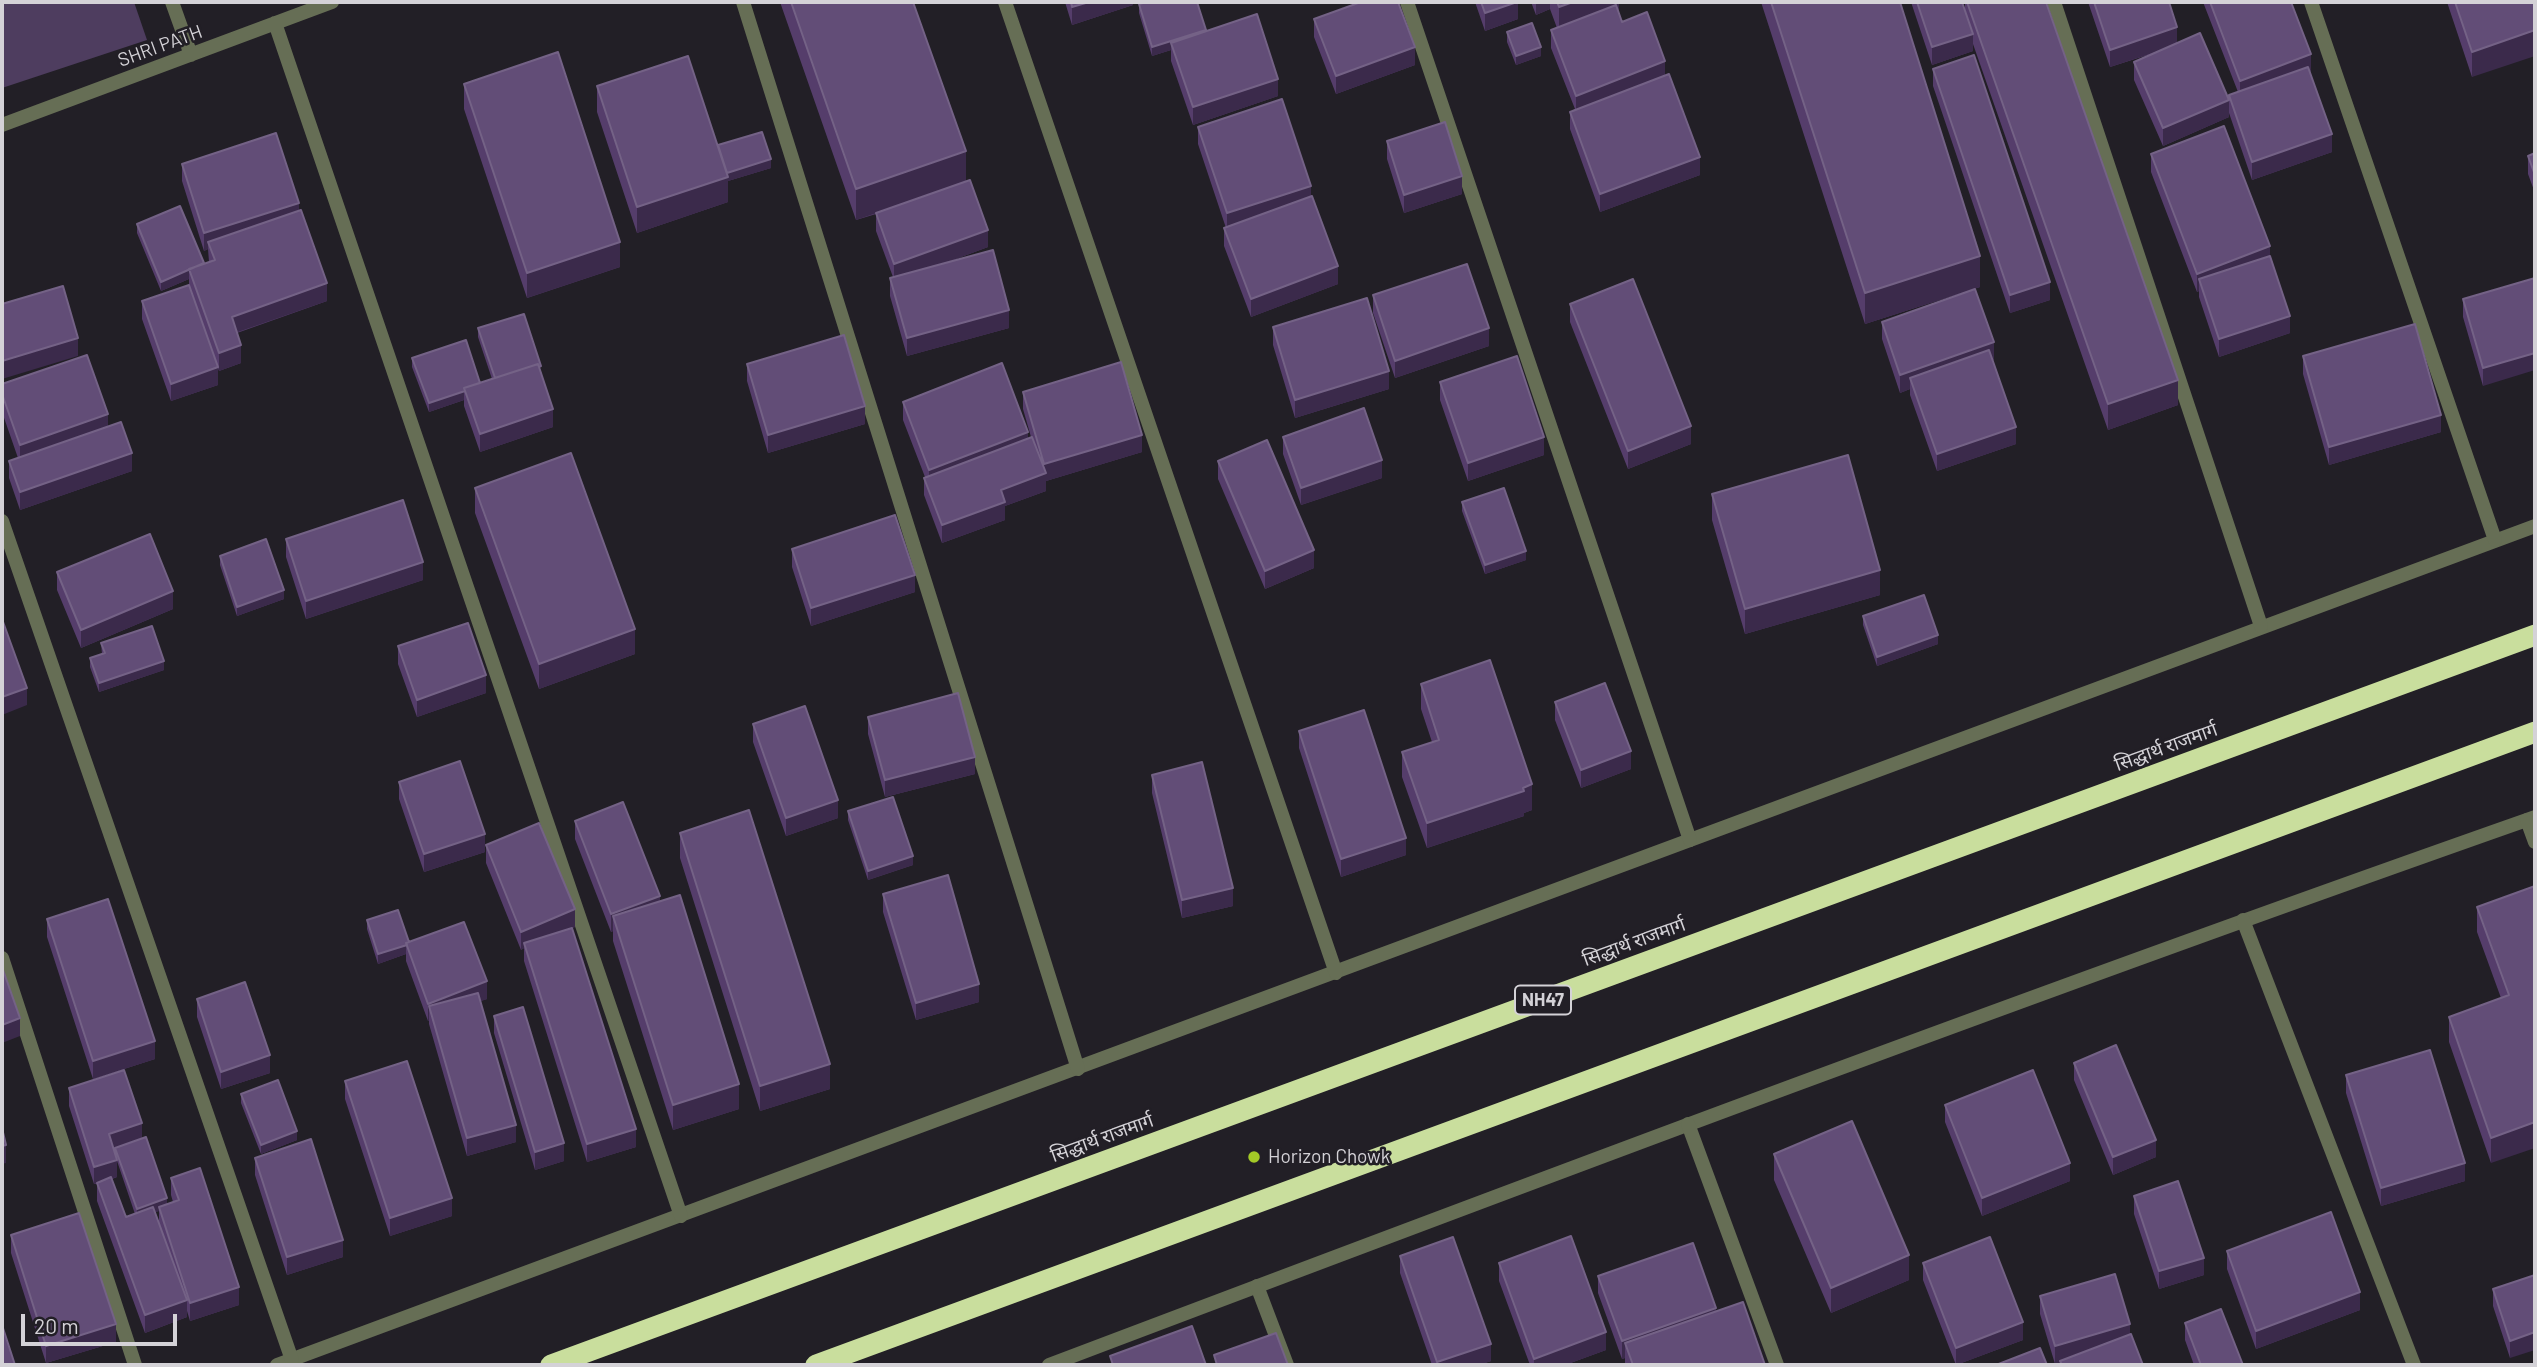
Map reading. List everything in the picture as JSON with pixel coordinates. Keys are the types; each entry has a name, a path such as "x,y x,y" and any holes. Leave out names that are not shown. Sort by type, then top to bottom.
{"highway":[{"name":"सिद्धार्थ राजमार्ग","path":"551,1365 2535,635"},
{"path":"816,1365 2535,732"}],"street":[{"path":"172,2 191,55"},
{"name":"SHRI PATH","path":"2,125 332,2"},
{"path":"743,2 1078,1069"},
{"path":"1005,2 1336,973"},
{"path":"1407,2 1690,840"},
{"path":"2054,2 2261,626"},
{"path":"2311,2 2495,540"},
{"path":"275,23 681,1216"},
{"path":"2,521 292,1360"},
{"path":"277,1365 2535,526"},
{"path":"1049,1365 1688,1124 2243,920 2531,818 2535,842"},
{"path":"2243,920 2414,1365"},
{"path":"2,958 135,1365"},
{"path":"1688,1124 1777,1365"},
{"path":"1257,1286 1287,1365"}],"shaded area":[{"path":"2,2 134,2 147,40 2,88"}],"building":[{"path":"791,2 913,2 966,151 856,189"},
{"path":"1071,2 1089,2 1072,7"},
{"path":"1197,2 1206,30 1152,47 1139,4"},
{"path":"1361,2 1398,2 1415,47 1336,76 1314,19"},
{"path":"1481,2 1517,2 1485,13"},
{"path":"1557,2 1573,2 1559,7"},
{"path":"1771,2 1900,2 1980,256 1865,293"},
{"path":"1917,2 1962,2 1973,34 1932,47"},
{"path":"1967,2 2046,2 2178,380 2108,404"},
{"path":"2094,2 2169,2 2177,27 2110,50"},
{"path":"2210,2 2291,2 2311,54 2240,81"},
{"path":"2455,2 2535,2 2535,30 2472,52"},
{"path":"1616,5 1622,22 1647,12 1665,61 1576,96 1551,30"},
{"path":"1257,14 1278,79 1193,107 1171,43"},
{"path":"1532,23 1541,47 1516,56 1507,32"},
{"path":"2200,33 2229,100 2163,128 2134,62"},
{"path":"558,52 620,242 527,273 464,84"},
{"path":"1974,55 2050,282 2010,295 1933,69"},
{"path":"688,56 728,177 637,207 597,86"},
{"path":"2308,67 2332,134 2252,162 2229,95"},
{"path":"1669,74 1700,157 1600,194 1570,112"},
{"path":"1282,99 1311,186 1227,213 1198,127"},
{"path":"1445,122 1462,176 1404,195 1387,141"},
{"path":"2224,126 2270,246 2197,274 2151,154"},
{"path":"762,132 771,159 727,173 718,145"},
{"path":"276,133 299,203 204,233 182,164"},
{"path":"2535,153 2535,175 2528,156"},
{"path":"970,180 988,230 894,264 876,213"},
{"path":"1312,196 1338,266 1251,299 1224,228"},
{"path":"180,206 204,263 161,282 137,224"},
{"path":"301,210 327,283 232,317 241,345 219,353 189,269 215,260 208,242"},
{"path":"993,250 1009,310 907,338 890,278"},
{"path":"2270,256 2290,316 2219,339 2199,279"},
{"path":"1467,264 1489,328 1395,361 1373,295"},
{"path":"2535,278 2535,353 2483,368 2463,299"},
{"path":"1633,279 1691,426 1628,451 1570,304"},
{"path":"189,285 218,367 171,384 142,301"},
{"path":"63,286 78,338 2,361 2,304"},
{"path":"1975,289 1994,342 1900,375 1882,322"},
{"path":"1367,298 1389,371 1295,400 1273,327"},
{"path":"524,314 541,366 538,364 495,378 478,328"},
{"path":"2415,324 2441,415 2329,447 2303,356"},
{"path":"844,335 865,406 768,435 747,364"},
{"path":"466,340 480,383 429,403 412,358"},
{"path":"1989,350 2016,427 1937,454 1910,378"},
{"path":"87,355 108,414 20,445 2,394 2,384"},
{"path":"1517,356 1544,437 1468,463 1440,382"},
{"path":"1121,362 1142,435 1044,464 1023,392"},
{"path":"1002,363 1028,432 929,470 903,402"},
{"path":"538,364 553,409 480,434 464,388"},
{"path":"1364,408 1382,460 1301,488 1283,437"},
{"path":"121,422 132,453 20,492 9,461"},
{"path":"1032,437 1046,473 1001,490 1005,502 942,525 924,478"},
{"path":"1267,440 1314,550 1265,571 1218,461"},
{"path":"571,453 635,629 539,664 475,488"},
{"path":"1848,455 1880,570 1745,609 1712,494"},
{"path":"1504,488 1526,551 1485,565 1462,502"},
{"path":"403,500 423,562 306,601 286,539"},
{"path":"895,515 915,575 811,608 792,549"},
{"path":"150,534 173,591 81,630 57,572"},
{"path":"266,539 284,590 237,607 220,556"},
{"path":"1924,595 1938,635 1877,657 1863,616"},
{"path":"2,619 27,688 2,697"},
{"path":"468,623 486,675 417,700 398,646"},
{"path":"152,626 164,661 99,683 90,658 105,653 101,643"},
{"path":"1490,660 1532,784 1523,788 1524,791 1427,823 1402,752 1439,740 1421,684"},
{"path":"1605,683 1631,751 1581,770 1555,702"},
{"path":"958,693 975,757 885,780 868,717"},
{"path":"805,706 838,800 786,818 753,724"},
{"path":"1364,710 1406,838 1341,859 1299,731"},
{"path":"460,761 485,834 424,854 399,782"},
{"path":"1202,762 1233,888 1182,900 1152,775"},
{"path":"893,797 913,856 868,871 848,811"},
{"path":"623,802 660,896 611,914 575,821"},
{"path":"749,810 830,1064 760,1086 680,833"},
{"path":"539,823 575,909 521,932 486,845"},
{"path":"948,875 979,984 916,1003 883,894"},
{"path":"2535,886 2535,1122 2491,1138 2449,1017 2509,995 2477,907"},
{"path":"680,895 739,1084 673,1105 613,916"},
{"path":"108,899 155,1041 93,1061 47,919"},
{"path":"398,910 409,942 378,954 367,920"},
{"path":"464,922 487,981 428,1004 406,943"},
{"path":"572,928 636,1129 587,1144 524,943"},
{"path":"2,967 20,1018 2,1025"},
{"path":"245,982 270,1055 221,1072 197,999"},
{"path":"478,993 516,1125 467,1138 429,1006"},
{"path":"523,1007 564,1143 535,1152 494,1016"},
{"path":"2116,1045 2156,1140 2113,1157 2074,1063"},
{"path":"2430,1050 2465,1163 2381,1188 2346,1075"},
{"path":"407,1061 452,1198 390,1218 345,1081"},
{"path":"124,1070 142,1123 109,1134 117,1160 94,1167 69,1088"},
{"path":"2033,1070 2070,1163 1982,1198 1945,1105"},
{"path":"278,1080 297,1131 261,1145 241,1094"},
{"path":"1852,1121 1909,1255 1831,1288 1774,1154"},
{"path":"2,1128 6,1145 2,1146"},
{"path":"146,1137 167,1198 137,1209 115,1148"},
{"path":"311,1139 343,1240 287,1257 255,1158"},
{"path":"200,1168 239,1287 190,1303 159,1207 179,1200 171,1178"},
{"path":"111,1177 126,1217 153,1207 187,1300 145,1315 97,1183"},
{"path":"2178,1181 2204,1258 2159,1271 2134,1196"},
{"path":"2331,1212 2360,1292 2256,1331 2227,1251"},
{"path":"79,1213 116,1324 46,1346 11,1235"},
{"path":"1571,1236 1606,1332 1534,1359 1499,1263"},
{"path":"1453,1237 1491,1344 1437,1362 1400,1256"},
{"path":"1990,1237 2023,1322 1956,1348 1923,1263"},
{"path":"1693,1243 1716,1308 1622,1341 1598,1276"},
{"path":"2115,1274 2130,1324 2055,1346 2040,1296"},
{"path":"2535,1275 2535,1332 2510,1341 2493,1289"},
{"path":"1743,1302 1765,1365 1633,1365 1625,1343"},
{"path":"2221,1309 2243,1365 2201,1365 2185,1323"},
{"path":"2,1325 15,1365 2,1365"},
{"path":"1192,1326 1206,1365 1113,1365 1110,1356"},
{"path":"1276,1333 1288,1365 1217,1365 1214,1355"},
{"path":"2131,1334 2143,1365 2062,1365 2060,1361"},
{"path":"2040,1348 2047,1365 1996,1365"}],"place":[{"name":"Horizon Chowk","path":"1254,1157"}]}
